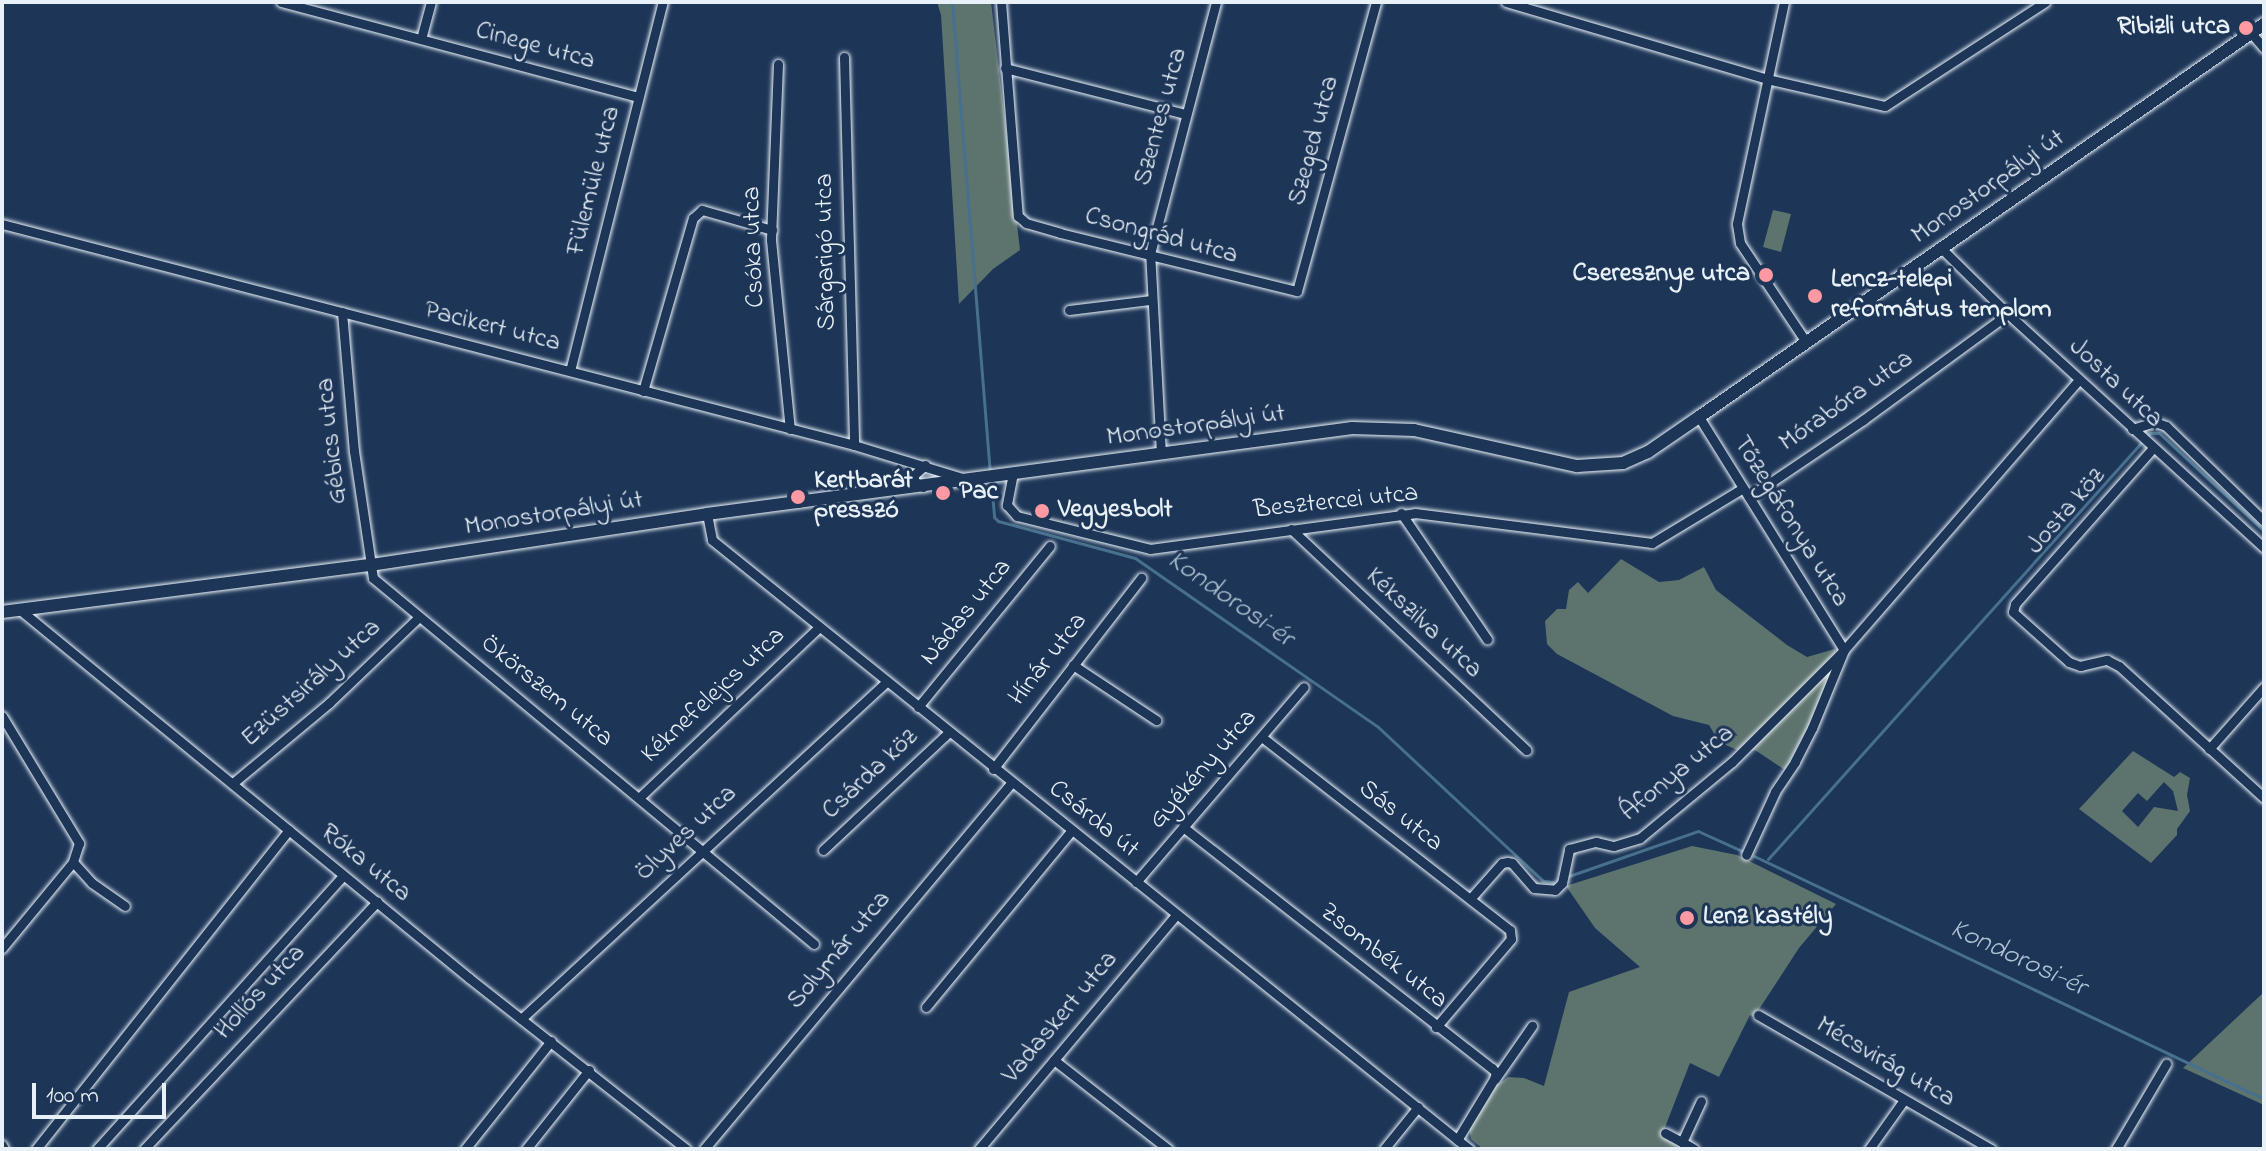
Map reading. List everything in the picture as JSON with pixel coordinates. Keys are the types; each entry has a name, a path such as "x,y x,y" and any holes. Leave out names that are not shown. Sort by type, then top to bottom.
{"street":[{"name":"Cinege utca","path":"281,2 638,97"},
{"path":"421,39 431,2"},
{"name":"Fülemüle utca","path":"570,371 663,2"},
{"path":"1001,2 1005,68 1185,114"},
{"name":"Szentes utca","path":"1161,454 1151,300 1151,249 1216,2"},
{"name":"Szeged utca","path":"1297,291 1376,2"},
{"path":"1506,2 1767,79 1885,106 2045,2"},
{"path":"1784,2 1737,224 1740,243 1806,342"},
{"name":"Monostorpályi út","path":"2,612 371,565 707,514 925,488 1013,473 1374,426 1431,433 1577,466 1607,467 1636,459 1699,417 2264,24"},
{"path":"2251,33 2264,48"},
{"name":"Sárgarigó utca","path":"844,57 854,445"},
{"name":"Csóka utca","path":"778,64 772,230 790,429"},
{"name":"Csongrád utca","path":"1005,68 1018,216 1026,223 1060,233 1151,249 1180,265 1297,291"},
{"path":"643,391 693,218 702,210 772,230"},
{"name":"Pacikert utca","path":"2,224 854,445 969,480"},
{"name":"Josta utca","path":"1941,248 2079,380 2264,548"},
{"path":"1069,310 1151,300"},
{"name":"Gébics utca","path":"342,312 354,451 371,565"},
{"name":"Mórabóra utca","path":"1746,492 1863,420 2008,314"},
{"name":"Áfonya utca","path":"1470,899 1502,863 1512,863 1534,888 1549,892 1562,883 1566,853 1573,847 1596,842 1614,846 1640,838 1732,762 1844,650 2079,380"},
{"name":"Tőzegáfonya utca","path":"1699,417 1844,650"},
{"path":"2143,439 2155,422 2166,426 2264,521"},
{"name":"Josta köz","path":"2143,439 2015,604 2013,612 2069,662 2080,666 2107,660 2119,666 2209,749"},
{"path":"925,465 914,475 917,485 925,488"},
{"name":"Besztercei utca","path":"1013,473 1007,505 1017,516 1137,547 1401,513 1450,516 1652,543 1746,492"},
{"path":"1401,513 1487,639"},
{"name":"Csárda út","path":"707,514 712,540 1469,1149"},
{"name":"Kékszilva utca","path":"1291,529 1526,750"},
{"name":"Nádas utca","path":"918,707 1050,546"},
{"name":"Ökörszem utca","path":"371,565 373,578 703,848 814,944"},
{"name":"Hínár utca","path":"993,769 1141,578"},
{"name":"Róka utca","path":"19,609 343,876 686,1149"},
{"name":"Ezüstsirály utca","path":"233,783 329,703 419,617"},
{"name":"Kéknefelejcs utca","path":"640,797 819,627"},
{"name":"Áfonya utca","path":"1746,855 1775,792 1812,728 1844,650"},
{"path":"1073,665 1156,720"},
{"name":"Ölyves utca","path":"521,1019 886,682"},
{"name":"Gyékény utca","path":"1136,882 1304,687"},
{"path":"2264,687 2209,749 2264,798"},
{"path":"2,716 79,843 73,862 2,948"},
{"name":"Csárda köz","path":"823,850 949,732"},
{"name":"Sás utca","path":"1263,738 1510,930 1511,939 1436,1027"},
{"name":"Solymár utca","path":"704,1149 1011,783"},
{"name":"Zsombék utca","path":"1183,827 1492,1068 1496,1073 1494,1079"},
{"path":"36,1149 289,830"},
{"path":"926,1007 1071,831"},
{"path":"73,862 92,883 125,906"},
{"path":"97,1149 343,876"},
{"name":"Hollós utca","path":"144,1149 377,902"},
{"name":"Vadaskert utca","path":"986,1147 1054,1060 1176,915"},
{"name":"Mécsvirág utca","path":"1758,1015 1991,1149"},
{"path":"1457,1140 1494,1079 1532,1026"},
{"path":"465,1149 551,1041"},
{"path":"1054,1060 1168,1149"},
{"path":"2116,1149 2166,1064"},
{"path":"526,1149 589,1070"},
{"path":"1869,1149 1904,1100"},
{"path":"1682,1142 1701,1101"},
{"path":"1384,1149 1418,1107"},
{"path":"1665,1133 1694,1149"}],"green space":[{"path":"937,2 991,2 1020,250 993,269 959,304 941,15"},
{"path":"1773,210 1791,214 1781,252 1763,247"},
{"path":"1621,559 1659,582 1679,580 1704,567 1716,590 1787,645 1807,657 1835,649 1836,664 1810,727 1785,770 1755,750 1744,753 1719,742 1709,725 1673,716 1557,654 1547,644 1545,621 1557,609 1566,609 1569,590 1578,582 1588,593"},
{"path":"2133,751 2174,777 2180,772 2190,778 2187,795 2190,811 2177,829 2177,835 2151,863 2079,809","holes":["2164,782 2173,791 2178,811 2154,807 2138,827 2122,811 2138,793 2147,801"]},
{"path":"1692,846 1737,855 1836,904 1799,948 1754,1017 1750,1015 1719,1077 1690,1063 1662,1135 1687,1149 1483,1149 1471,1139 1469,1126 1496,1086 1508,1077 1524,1078 1544,1086 1569,992 1640,967 1595,928 1566,886"},
{"path":"2264,992 2264,1105 2183,1068"}],"waterway":[{"name":"Kondorosi-ér","path":"952,2 990,473"},
{"path":"1768,859 2150,433 2159,433 2264,531"},
{"name":"Kondorosi-ér","path":"991,481 994,517 998,521 1135,558 1377,726 1543,881 1553,882"},
{"name":"Kondorosi-ér","path":"1569,876 1698,831 1742,851"},
{"name":"Kondorosi-ér","path":"1754,856 2264,1099"}],"place":[{"name":"Ribizli utca","path":"2246,28"},
{"name":"Cseresznye utca","path":"1766,275"},
{"name":"Lencz-telepi református templom","path":"1815,296"},
{"name":"Pac","path":"943,493"},
{"name":"Kertbarát presszó","path":"798,497"},
{"name":"Vegyesbolt","path":"1042,511"},
{"name":"Lenz kastély","path":"1687,918"}]}
